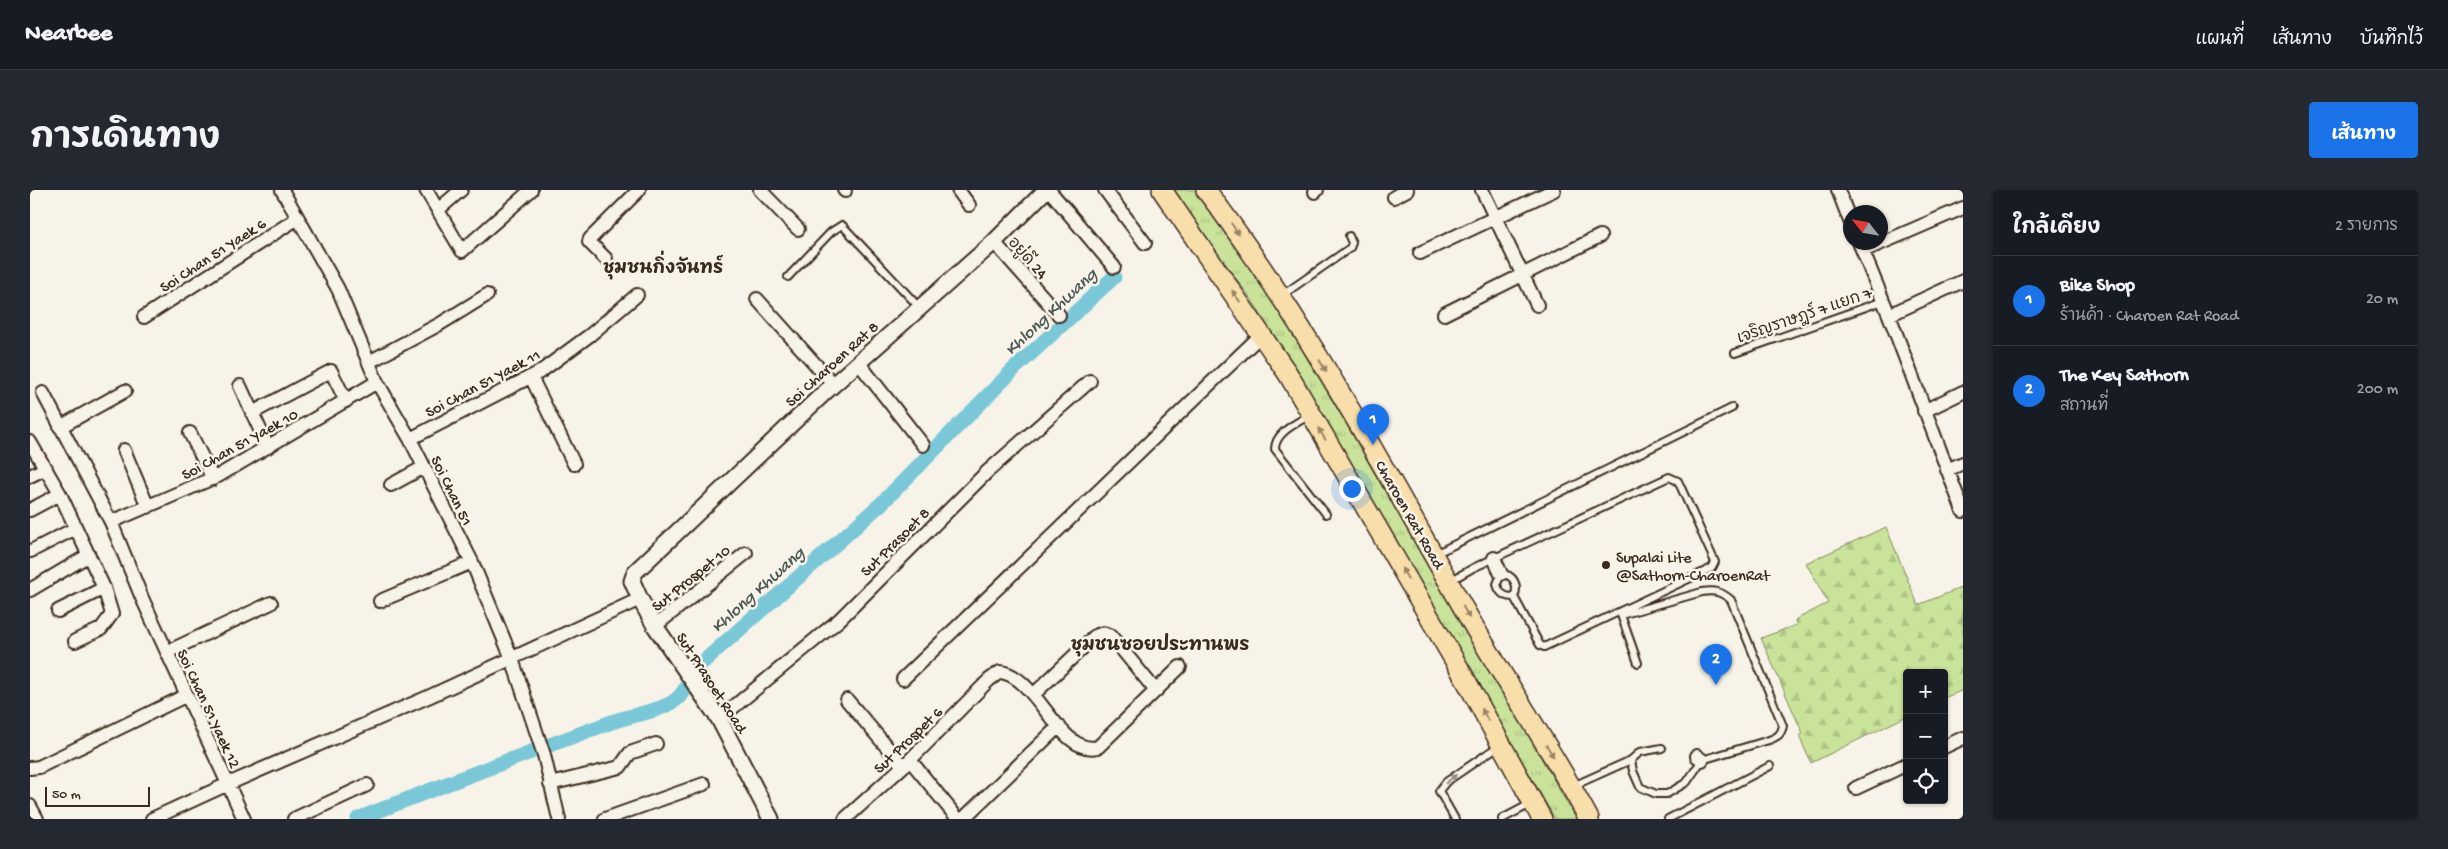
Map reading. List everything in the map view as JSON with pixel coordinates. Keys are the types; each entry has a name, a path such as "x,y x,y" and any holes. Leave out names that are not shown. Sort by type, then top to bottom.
{"main road":[{"path":"1162,190 1288,374 1463,675 1538,811"},
{"name":"Charoen Rat Road","path":"1206,190 1280,297 1403,498 1449,581 1572,786 1589,819"}],"street":[{"name":"Soi Chan 51","path":"282,190 338,289 377,382 410,439 472,562 512,659 538,742 544,754 559,819"},
{"path":"426,190 439,209 462,251 530,190"},
{"path":"439,209 462,190"},
{"path":"606,259 590,242 590,239 639,190"},
{"path":"760,190 798,229"},
{"path":"958,190 969,205"},
{"path":"1048,190 1114,268"},
{"name":"Soi Charoen Rat 8","path":"640,564 833,384 994,242 1048,190"},
{"path":"1104,190 1145,243"},
{"path":"1394,197 1407,190"},
{"path":"1482,190 1522,275 1538,304"},
{"path":"1420,252 1496,219 1554,190"},
{"path":"1838,190 1844,205"},
{"path":"1888,237 1963,208"},
{"name":"Soi Chan 51 Yaek 6","path":"144,317 298,218"},
{"path":"1444,314 1600,236"},
{"name":"อยู่ดี 24","path":"994,242 1059,315"},
{"path":"1862,250 1884,301 1963,511"},
{"path":"1889,315 1963,281"},
{"path":"369,362 440,324 487,295"},
{"name":"Soi Chan 51 Yaek 11","path":"410,439 531,377 590,336 637,295"},
{"path":"757,299 833,384"},
{"path":"903,678 1262,334"},
{"path":"858,362 923,446"},
{"path":"252,413 331,371 346,401"},
{"path":"531,377 574,464"},
{"name":"Soi Chan 51 Yaek 10","path":"111,522 213,479 377,382"},
{"name":"Sut Prasoet 8","path":"719,719 839,620 987,472 1090,382"},
{"path":"240,386 268,447"},
{"path":"60,427 125,391"},
{"path":"1924,411 1963,392"},
{"name":"Soi Chan 51 Yaek 12","path":"43,393 111,522 167,652 228,784 512,659 640,598"},
{"path":"190,433 213,479"},
{"path":"30,442 60,494 104,588 112,614 101,630 75,641"},
{"path":"124,450 148,507"},
{"path":"1947,470 1963,463"},
{"path":"391,486 424,467"},
{"path":"30,476 46,468"},
{"path":"30,510 60,494"},
{"path":"31,551 76,528"},
{"name":"Sut Prospet 10","path":"655,626 746,553"},
{"path":"30,590 89,556"},
{"path":"1494,558 1501,574"},
{"path":"380,601 472,562"},
{"name":"Sut Prasoet Road","path":"640,564 632,581 640,598 655,626 719,719 771,819"},
{"path":"58,611 104,588"},
{"path":"167,652 271,604"},
{"path":"1156,691 1111,636 1103,632 1094,636 1033,695 1058,726 1081,747 1090,749 1098,747 1156,691 1180,667"},
{"name":"Sut Prospet 6","path":"845,819 907,763 989,680 1000,672 1010,673 1033,695"},
{"path":"30,768 39,767 187,695"},
{"path":"846,700 958,819"},
{"path":"963,819 1058,726"},
{"path":"1948,745 1963,738"},
{"path":"550,784 620,767 630,753 656,744"},
{"path":"1856,788 1903,766"},
{"path":"152,819 228,784 244,819"},
{"path":"606,819 704,784"},
{"path":"294,819 367,786"},
{"path":"30,806 37,819"}],"lane":[{"path":"788,277 831,232 842,225 919,307"},
{"path":"1280,297 1350,248 1352,243 1349,236"},
{"name":"เจริญราษฎร์ 7 แยก 7","path":"1735,353 1884,301"},
{"path":"1434,554 1732,408"},
{"path":"1311,414 1279,436 1275,441 1275,449 1326,514"},
{"path":"1449,581 1494,558 1669,477 1678,481 1715,562 1712,568 1544,647 1540,645 1514,597 1516,588 1514,579 1507,574 1501,574 1497,584 1499,591 1505,596 1514,597"},
{"path":"1631,760 1633,771 1640,787 1659,794 1671,792 1687,782 1699,758 1777,737 1783,726 1732,600 1723,593 1715,590 1702,592 1621,615 1638,663"},
{"path":"1455,819 1439,790 1446,782 1500,744"},
{"path":"1572,786 1631,760 1640,752 1662,748"},
{"path":"1668,819 1770,766"},
{"path":"1502,819 1538,811"}],"green space":[{"path":"1171,190 1197,190 1246,256 1367,453 1576,819 1555,819 1410,564 1252,300"},
{"path":"1886,527 1918,605 1963,587 1963,690 1948,696 1948,669 1903,669 1903,718 1811,763 1799,736 1803,734 1761,638 1796,625 1795,620 1828,603 1806,563"}],"waterway":[{"name":"Khlong Khwang","path":"358,819 617,720 662,707 677,699 685,689 694,670 882,503 1014,369 1114,277"}],"place":[{"name":"Bike Shop","path":"1373,445"},
{"name":"Supalai Lite @Sathorn-CharoenRat","path":"1606,565"},
{"name":"The Key Sathorn","path":"1716,685"}],"district":[{"name":"ชุมชนกิ่งจันทร์","path":"663,267"},
{"name":"ชุมชนซอยประทานพร","path":"1160,644"}]}
